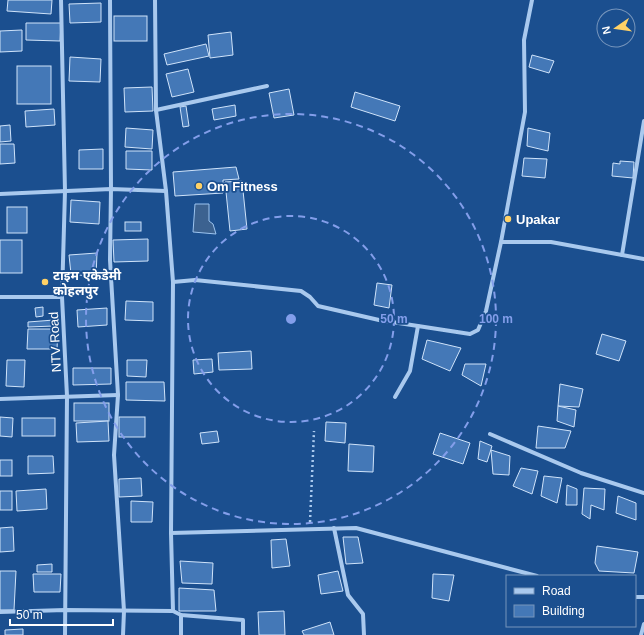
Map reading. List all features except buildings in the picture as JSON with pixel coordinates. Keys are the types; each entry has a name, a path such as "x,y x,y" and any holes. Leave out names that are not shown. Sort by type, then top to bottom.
{"street":[{"name":"NTV Road","path":"61,0 65,191 62,297 67,396 65,635"},
{"path":"110,0 111,287 118,395 114,455 124,611 123,635"},
{"path":"154,0 156,110 166,191 173,282 171,532 173,611"},
{"path":"173,282 195,280 301,291 310,297 318,306 379,320 470,334 478,330 486,311 501,242 525,112 524,40 532,0"},
{"path":"156,110 267,86"},
{"path":"622,255 644,121"},
{"path":"0,194 111,189 166,191"},
{"path":"501,242 551,242 644,260"},
{"path":"0,297 62,297"},
{"path":"395,397 410,371 418,326"},
{"path":"0,398 118,395"},
{"path":"490,434 581,473 644,493"},
{"path":"334,528 348,595 363,614 364,635"},
{"path":"171,532 356,528 533,575"},
{"path":"0,612 65,610 173,611 181,615 243,620 242,635"},
{"path":"181,615 181,635"},
{"path":"641,635 644,624"}],"path":[{"path":"310,529 314,431"}],"water":[{"path":"195,204 209,204 209,221 213,224 216,234 193,232"}],"place":[{"name":"Om Fitness","path":"199,186"},
{"name":"Upakar","path":"508,219"},
{"name":"टाइम एकेडेमी कोहलपुर","path":"45,282"}]}
